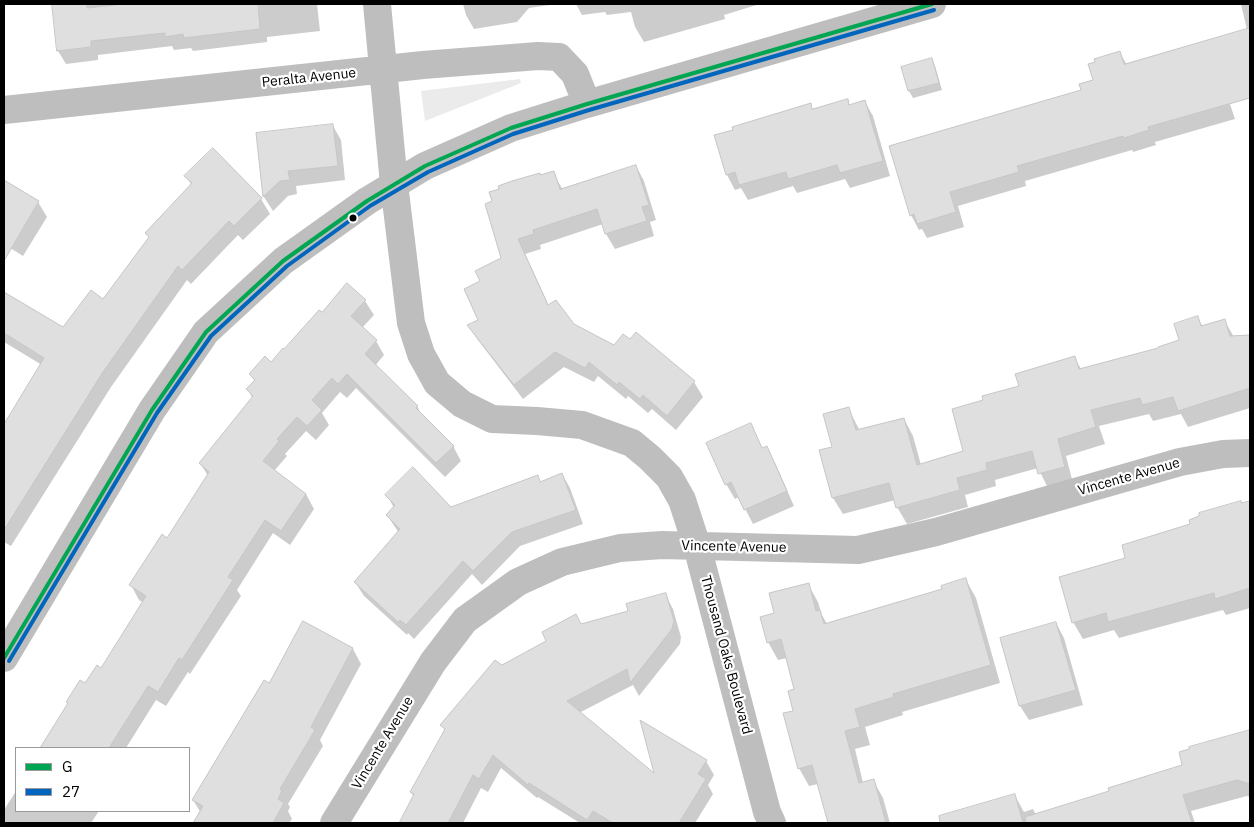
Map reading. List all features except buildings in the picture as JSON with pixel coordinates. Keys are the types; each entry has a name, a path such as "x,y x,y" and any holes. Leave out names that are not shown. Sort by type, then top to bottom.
{"street":[{"name":"Thousand Oaks Boulevard","path":"376,4 410,322 421,354 437,382 462,404 492,419 582,425 632,443 669,478 682,500 697,546 765,820"},
{"path":"4,658 152,410 206,332 283,261 367,201 425,166 511,128 587,104 932,4"},
{"name":"Peralta Avenue","path":"4,110 383,70 538,56 559,57 575,74 587,104"},
{"name":"Vincente Avenue","path":"334,823 432,662 465,620 518,582 562,562 620,548 662,545 858,550 936,532 1180,462 1223,454 1250,453"}],"shaded area":[{"path":"520,79 521,83 425,121 421,91"}],"transit line":[{"name":"G","path":"4,658 152,410 206,332 283,261 367,201 425,166 511,128 587,104 932,4"},
{"name":"27","path":"9,661 157,413 211,336 287,266 370,206 428,172 513,134 589,110 934,10"}]}
